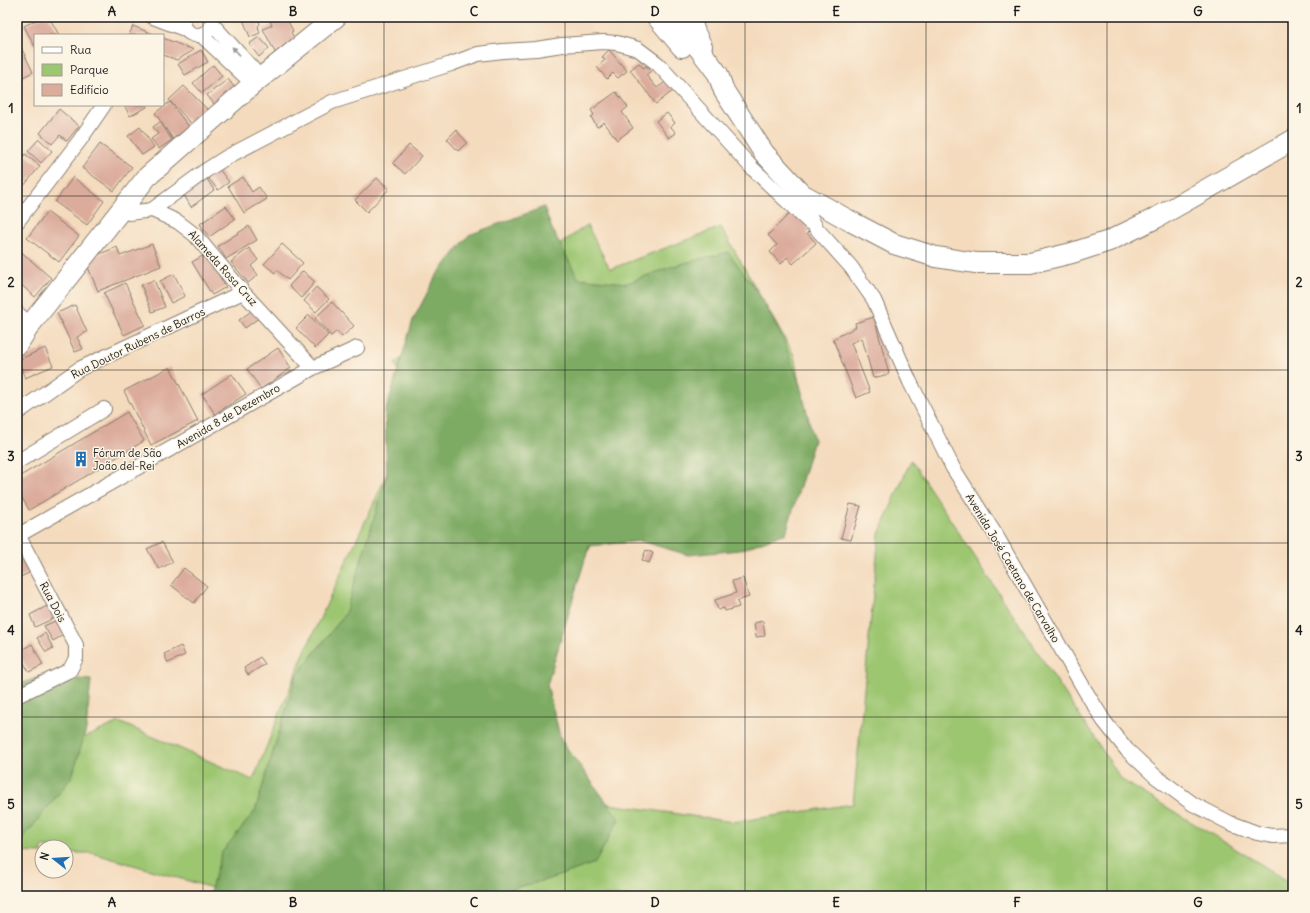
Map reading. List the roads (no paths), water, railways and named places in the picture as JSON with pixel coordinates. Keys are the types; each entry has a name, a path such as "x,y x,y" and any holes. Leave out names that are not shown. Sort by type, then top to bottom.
{"main road":[{"path":"17,346 24,319 147,176 257,80 336,17"},
{"path":"657,17 711,82 721,83"},
{"path":"675,17 721,83 764,153 802,194 894,244 936,257 976,263 1030,263 1072,253 1108,241 1156,218 1293,140"}],"street":[{"path":"153,17 185,24 194,35 202,35 208,31 212,21"},
{"path":"693,17 698,32 721,83"},
{"path":"212,21 257,80"},
{"path":"202,35 257,80"},
{"path":"131,196 129,213 152,210 205,171 227,157 332,102 478,54 536,49 562,44 603,42 617,43 638,49 658,64 752,168 816,228"},
{"path":"17,222 80,140 103,106"},
{"name":"Avenida José Caetano de Carvalho","path":"802,194 807,210 816,228 851,267 874,300 910,382 953,468 998,537 1086,692 1109,727 1133,755 1155,776 1193,804 1230,823 1257,833 1272,836 1293,836"},
{"name":"Alameda Rosa Cruz","path":"152,210 178,222 195,235 243,292 313,368"},
{"name":"Rua Doutor Rubens de Barros","path":"17,413 79,369 243,292"},
{"name":"Avenida 8 de Dezembro","path":"18,535 313,368 358,348"},
{"path":"17,462 104,409"},
{"name":"Rua Dois","path":"17,696 70,670 76,658 76,645 18,535"}],"place":[{"name":"Fórum de São João del-Rei","path":"81,459"}]}
